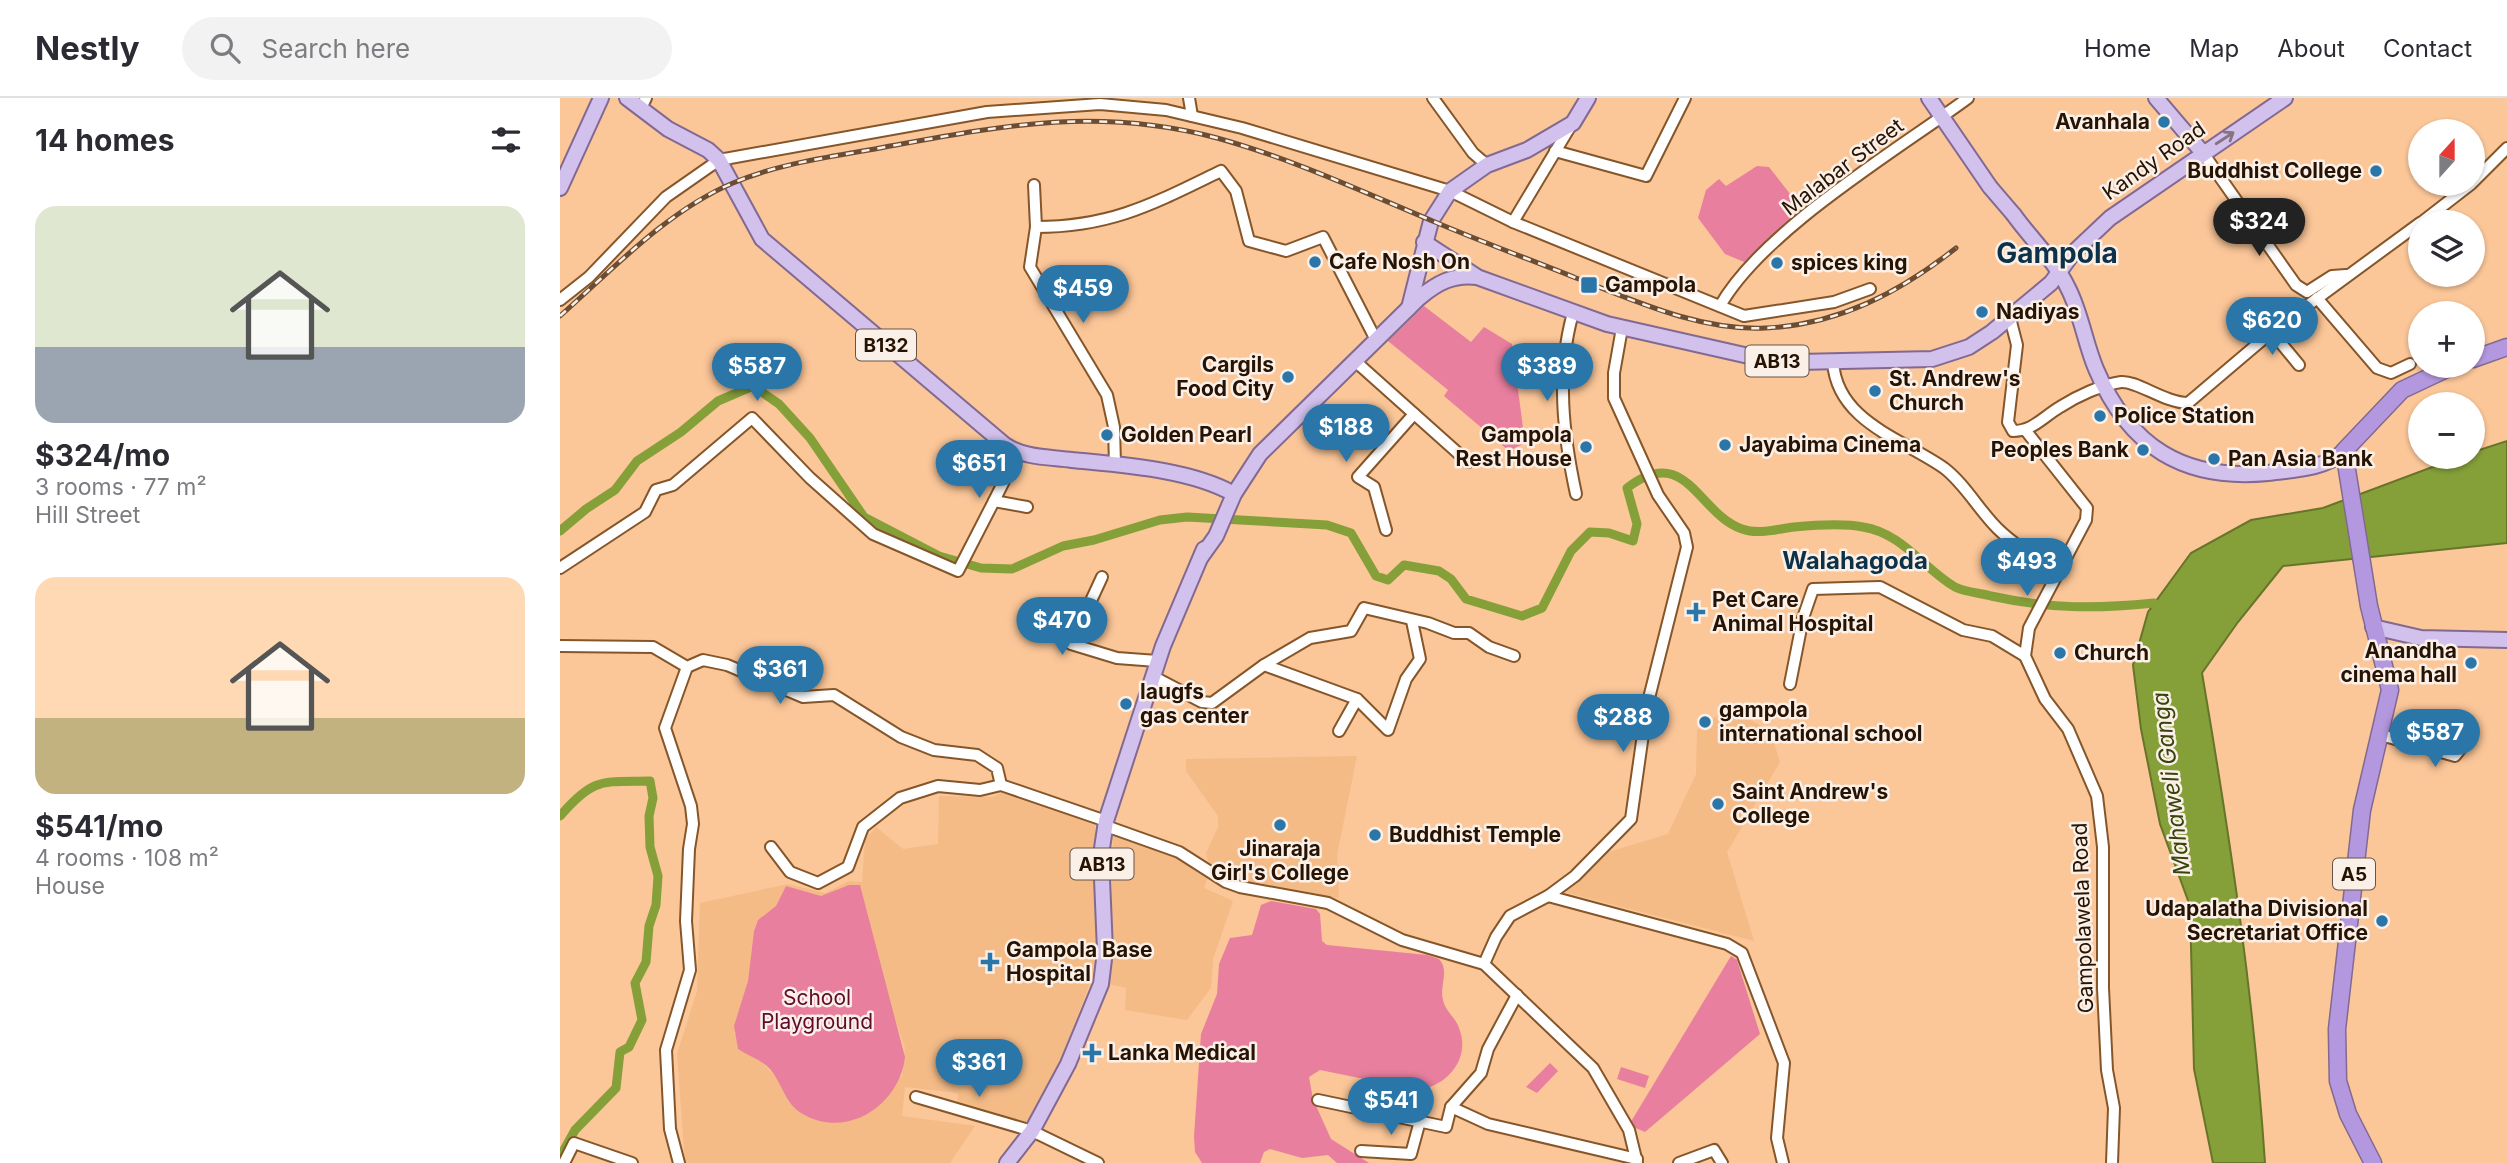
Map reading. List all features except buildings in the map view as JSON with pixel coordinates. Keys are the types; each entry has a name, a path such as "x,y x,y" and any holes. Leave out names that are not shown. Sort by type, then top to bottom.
{"highway":[{"path":"2485,356 2505,351"},
{"path":"2344,451 2402,390 2428,378"},
{"name":"A5","path":"2344,451 2373,627 2390,690 2362,810 2337,1028 2338,1081 2348,1114 2373,1163"}],"main road":[{"path":"560,188 601,98"},
{"name":"B132","path":"627,98 643,103 668,129 708,150 719,160 762,239 1013,450"},
{"path":"1409,308 1424,242 1438,206 1450,191 1486,165 1527,150 1573,123 1588,98"},
{"path":"1929,98 1940,118 1990,187 2059,272 2070,291 2092,359 2105,386 2124,417 2151,445 2199,470 2236,475 2277,472 2328,461 2344,451"},
{"path":"2157,98 2203,153"},
{"name":"Kandy Road","path":"2059,272 2074,251 2109,218 2285,98"},
{"path":"1424,242 1477,277"},
{"name":"AB13","path":"1008,1163 1032,1131 1068,1064 1101,984 1105,951 1101,855 1106,823 1157,662 1230,493 1245,462 1259,454 1409,308 1440,282 1462,276 1477,277 1573,313 1622,328 1776,361 1833,362 1942,356 1978,342 2010,318 2059,272"},
{"path":"1013,450 1210,481 1221,479 1230,493"},
{"path":"2373,627 2421,638 2507,640"},
{"path":"2379,648 2421,638"}],"street":[{"path":"1189,98 1192,116"},
{"path":"1433,98 1486,165"},
{"path":"1555,150 1646,176 1685,98"},
{"name":"Malabar Street","path":"1720,306 1745,272 1801,221 1968,98"},
{"path":"560,300 589,277 666,197 719,160 987,112 1100,104 1166,110 1192,116 1450,191 1513,222 1744,316 1759,316 1834,302 1870,289"},
{"path":"1513,222 1573,123"},
{"path":"2485,170 2507,148"},
{"path":"2203,153 2296,285 2307,292 2332,276 2347,274"},
{"path":"1036,227 1068,227 1134,213 1220,171 1236,191 1249,241 1286,251 1323,237 1376,340"},
{"path":"1034,185 1036,227 1030,267 1107,395 1114,427 1115,465"},
{"path":"2438,210 2455,196"},
{"path":"2010,318 2017,345 2008,422 2013,431 2026,431 2060,406 2105,386 2129,382 2168,400 2188,403 2274,330 2408,232"},
{"path":"2316,298 2377,368 2391,373 2408,365"},
{"path":"1573,313 1564,347 1562,398 1567,451 1576,494"},
{"path":"1483,964 1510,916 1548,896 1575,876 1624,830 1635,806 1647,706 1687,547 1684,533 1656,491 1614,398 1614,373 1622,328"},
{"path":"2274,330 2299,365"},
{"path":"1355,361 1468,462"},
{"path":"1833,362 1837,385 1853,409 1885,434 1945,470 2016,545 2058,571"},
{"path":"1386,530 1374,487 1358,477 1414,414"},
{"path":"560,568 645,512 656,490 673,485 752,418 810,478 873,534 958,571 1006,477 1013,450"},
{"path":"1790,684 1803,618 1813,589 1880,587 1963,630 1992,636 2025,656 2029,628 2085,520 2087,508 2026,431"},
{"path":"994,501 1027,507"},
{"path":"1102,577 1070,644 1117,658 1157,662"},
{"path":"1152,676 1202,702 1212,703 1264,664 1310,638 1351,631 1364,608 1412,621 1428,622 1454,633 1469,633 1489,647 1514,656"},
{"path":"1264,664 1357,699 1388,730 1405,679 1420,659 1412,621"},
{"path":"560,646 653,648 687,667"},
{"name":"Gampolawela Road","path":"2025,656 2045,699 2068,729 2097,796 2103,847 2103,988 2107,1070 2113,1108 2112,1163"},
{"path":"678,1163 670,1129 666,1050 690,970 686,921 689,849 693,824 691,806 665,728 687,667 703,660 727,665 803,697 834,695 901,737 934,750 977,755 997,768 1001,785"},
{"path":"1339,731 1357,699"},
{"path":"2381,735 2455,756 2470,737"},
{"path":"771,847 790,872 818,883 848,867 863,828 900,799 938,786 980,789 1001,785 1179,852 1226,882 1328,903 1402,940 1483,964 1593,1068 1629,1130 1637,1161 1488,1124 1451,1107"},
{"path":"1548,896 1727,944 1742,953 1784,1063 1777,1138 1783,1163"},
{"path":"1318,1100 1446,1127 1451,1107 1480,1073 1488,1049 1517,995"},
{"path":"916,1097 1032,1131 1091,1161"},
{"path":"1361,1151 1411,1154 1420,1121"},
{"path":"564,1163 574,1143 632,1163"},
{"path":"1679,1163 1714,1150 1722,1163"}],"shaded area":[{"name":"Saint Andrew's College","path":"1742,716 1770,730 1780,762 1727,852 1754,941 1564,892 1605,853 1668,834 1696,774 1697,730 1715,717"},
{"name":"Jinaraja Girl's College","path":"1357,756 1337,855 1339,898 1246,885 1208,862 1206,853 1218,827 1218,816 1186,771 1186,759"},
{"name":"Gampola Base Hospital","path":"1005,791 1095,823 1096,948 1092,978 1054,1077 1030,1127 957,1112 958,1093 905,1087 902,1116 975,1126 950,1163 685,1163 677,1054 697,991 700,903 788,884 825,893 849,881 862,882 865,840 876,827 903,849 938,844 939,796 993,797","holes":["849,885 905,1048 902,1077 793,1106 775,1076 734,1034 748,981 754,931 758,920 776,906 786,886 821,897"]},
{"path":"1113,835 1144,841 1168,851 1208,877 1204,888 1233,901 1213,959 1211,988 1187,1020 1125,1010 1126,988 1109,984"}],"green space":[{"path":"1757,166 1769,167 1805,213 1749,264 1725,254 1698,218 1706,190 1719,179 1726,186"},
{"path":"1424,306 1471,342 1484,327 1512,344 1525,443 1509,451 1444,396 1448,390 1388,341"},
{"name":"School Playground","path":"849,885 860,885 905,1057 893,1090 882,1103 852,1120 836,1123 818,1121 796,1109 770,1069 738,1049 734,1026 748,981 754,931 758,920 776,906 786,886 821,896"},
{"path":"1271,901 1316,909 1320,914 1322,941 1327,945 1427,955 1439,959 1444,968 1443,1000 1458,1024 1462,1039 1459,1060 1447,1077 1439,1083 1418,1090 1320,1070 1309,1077 1313,1099 1331,1139 1369,1163 1337,1163 1328,1155 1302,1158 1270,1149 1264,1152 1260,1163 1202,1163 1195,1152 1201,1034 1217,994 1219,964 1230,938 1252,935 1261,905"},
{"path":"1731,956 1737,960 1760,1034 1645,1132 1629,1125"},
{"path":"1550,1063 1558,1071 1537,1093 1526,1087"},
{"path":"1621,1067 1649,1076 1645,1088 1617,1079"}],"water":[{"name":"Mahaweli Ganga","path":"2507,441 2507,543 2283,566 2202,673 2240,918 2265,1163 2213,1163 2194,1069 2190,906 2160,824 2141,729 2133,665 2148,612 2191,553 2251,520 2323,508 2427,469 2485,469 2485,448"}],"waterway":[{"path":"560,531 615,490 637,461 681,432 718,401 753,386 779,404 810,438 864,517 939,556 981,568 1012,569 1063,546 1094,540 1160,520 1187,517 1327,525 1351,533 1376,576 1388,580 1404,565 1439,571 1451,579 1466,599 1522,616 1542,608 1571,551 1590,532 1609,533 1633,541 1637,524 1627,488 1647,476 1664,473 1678,477 1727,521 1742,529 1761,532 1802,526 1838,525 1877,531 1901,544 1943,579 1963,590 2053,606 2092,607 2154,603"},
{"path":"560,816 582,794 599,784 650,781 653,798 649,816 650,847 658,876 646,962 635,983 642,1020 629,1047 620,1052 616,1088 575,1130 560,1157"}],"railway":[{"path":"560,316 663,225 709,195 751,176 824,158 966,133 1089,121 1173,128 1245,146 1621,296 1668,313 1716,325 1741,328 1792,326 1843,313 1913,279 1956,248"}],"place":[{"name":"Avanhala","path":"2164,122"},
{"name":"Buddhist College","path":"2376,171"},
{"name":"Cafe Nosh On","path":"1315,262"},
{"name":"spices king","path":"1777,263"},
{"name":"Gampola","path":"1589,285"},
{"name":"Nadiyas","path":"1982,312"},
{"name":"Cargils Food City","path":"1288,377"},
{"name":"St. Andrew's Church","path":"1875,391"},
{"name":"Police Station","path":"2100,416"},
{"name":"Golden Pearl","path":"1107,435"},
{"name":"Jayabima Cinema","path":"1725,445"},
{"name":"Gampola Rest House","path":"1586,447"},
{"name":"Peoples Bank","path":"2143,450"},
{"name":"Pan Asia Bank","path":"2214,459"},
{"name":"Pet Care Animal Hospital","path":"1696,612"},
{"name":"Church","path":"2060,653"},
{"name":"Anandha cinema hall","path":"2471,663"},
{"name":"laugfs gas center","path":"1126,704"},
{"name":"gampola international school","path":"1705,722"},
{"name":"Saint Andrew's College","path":"1718,804"},
{"name":"Jinaraja Girl's College","path":"1280,825"},
{"name":"Buddhist Temple","path":"1375,835"},
{"name":"Udapalatha Divisional Secretariat Office","path":"2382,921"},
{"name":"Gampola Base Hospital","path":"990,962"},
{"name":"Lanka Medical","path":"1092,1053"}],"district":[{"name":"Gampola","path":"2057,253"},
{"name":"Walahagoda","path":"1855,561"}]}
